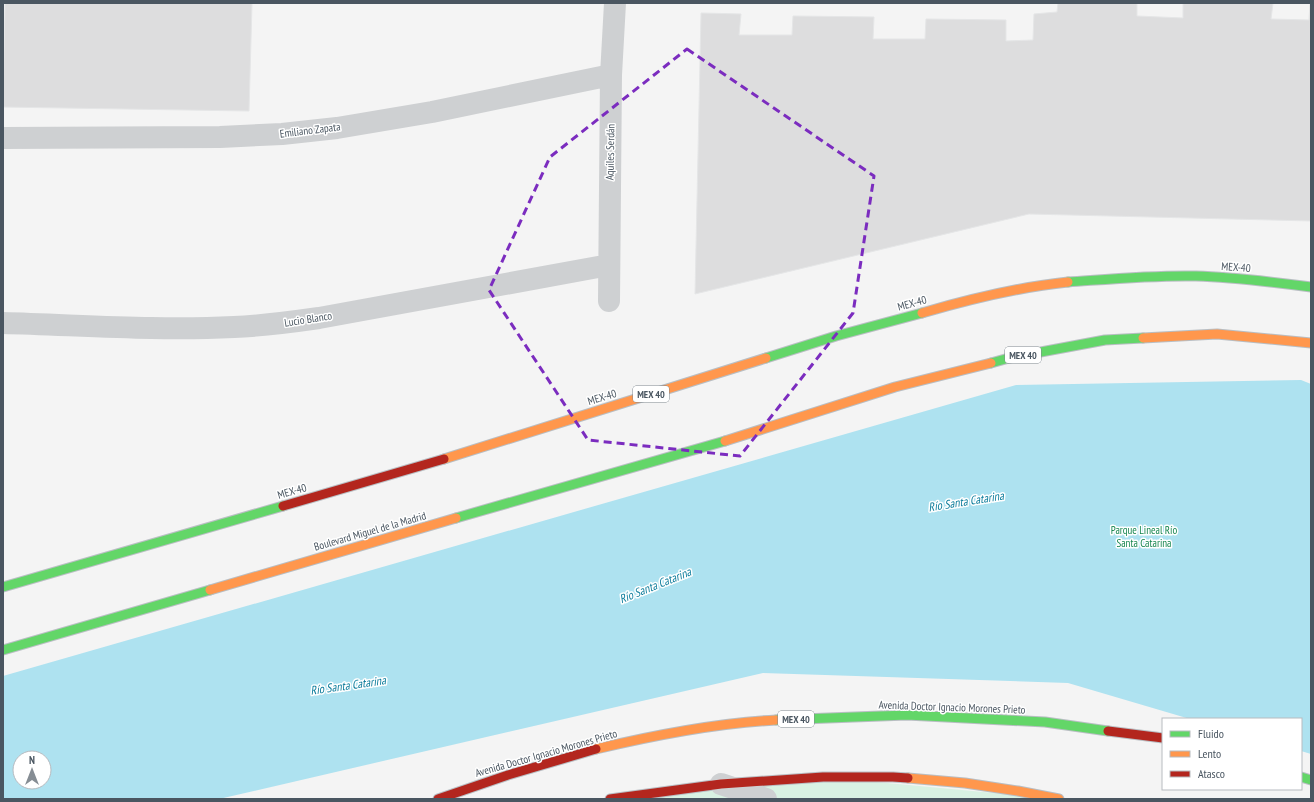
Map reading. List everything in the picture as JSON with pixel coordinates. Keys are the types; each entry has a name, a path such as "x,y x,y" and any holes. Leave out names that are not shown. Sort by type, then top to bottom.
{"highway":[{"name":"MEX-40","path":"3,587 392,475 836,336 971,299 1051,284 1128,277 1203,277 1261,280 1311,287"},
{"name":"Boulevard Miguel de la Madrid","path":"3,650 744,435 895,386 1009,358 1105,340 1217,334 1311,343"},
{"name":"Avenida Doctor Ignacio Morones Prieto","path":"438,799 508,775 584,752 646,737 704,727 755,721 907,715 1045,722 1162,738"},
{"path":"610,799 721,784 823,777 893,777 965,783 1059,799"}],"street":[{"name":"Aquiles Serdán","path":"609,301 611,75 615,3"},
{"name":"Emiliano Zapata","path":"3,138 212,137 282,134 337,128 432,112 611,75"},
{"name":"Lucio Blanco","path":"3,323 178,328 234,327 274,324 319,318 609,265"},
{"path":"721,784 766,799"}],"highlighted area":[{"path":"687,49 874,176 853,313 740,456 588,440 489,290 550,157"}],"green space":[{"path":"823,777 1059,799 610,799"}],"water":[{"name":"Río Santa Catarina","path":"1301,380 1311,384 1311,754 1302,751 1302,718 1187,718 1068,683 763,673 219,799 3,799 3,676 1016,385"}],"building":[{"path":"5,3 252,3 249,111 3,107"},
{"path":"1058,3 1137,3 1137,16 1183,18 1183,3 1273,3 1271,19 1309,20 1311,3 1311,221 1029,214 695,294 701,13 741,14 739,35 792,35 793,16 874,17 873,39 925,39 926,19 1006,20 1006,41 1033,40 1034,14 1057,12"}],"traffic: fast":[{"path":"1068,282 1148,277 1196,276 1240,279 1311,287"},
{"path":"766,358 836,336 922,313"},
{"path":"991,363 1009,358 1105,340 1143,338"},
{"path":"456,518 725,441"},
{"path":"3,587 283,506"},
{"path":"3,650 210,590"},
{"path":"776,720 907,715 1045,722 1108,731"},
{"path":"1302,777 1311,780"}],"traffic: slow":[{"path":"922,313 995,294 1068,282"},
{"path":"1143,338 1217,334 1311,343"},
{"path":"444,459 766,358"},
{"path":"725,441 895,387 991,363"},
{"path":"210,590 456,518"},
{"path":"596,749 685,730 776,720"},
{"path":"908,778 965,783 1059,799"}],"traffic: jam":[{"path":"283,506 444,459"},
{"path":"1108,731 1162,738"},
{"path":"438,799 508,775 596,749"},
{"path":"610,799 721,784 823,777 908,778"}],"park label":[{"name":"Parque Lineal Río Santa Catarina","path":"1144,536"}]}
